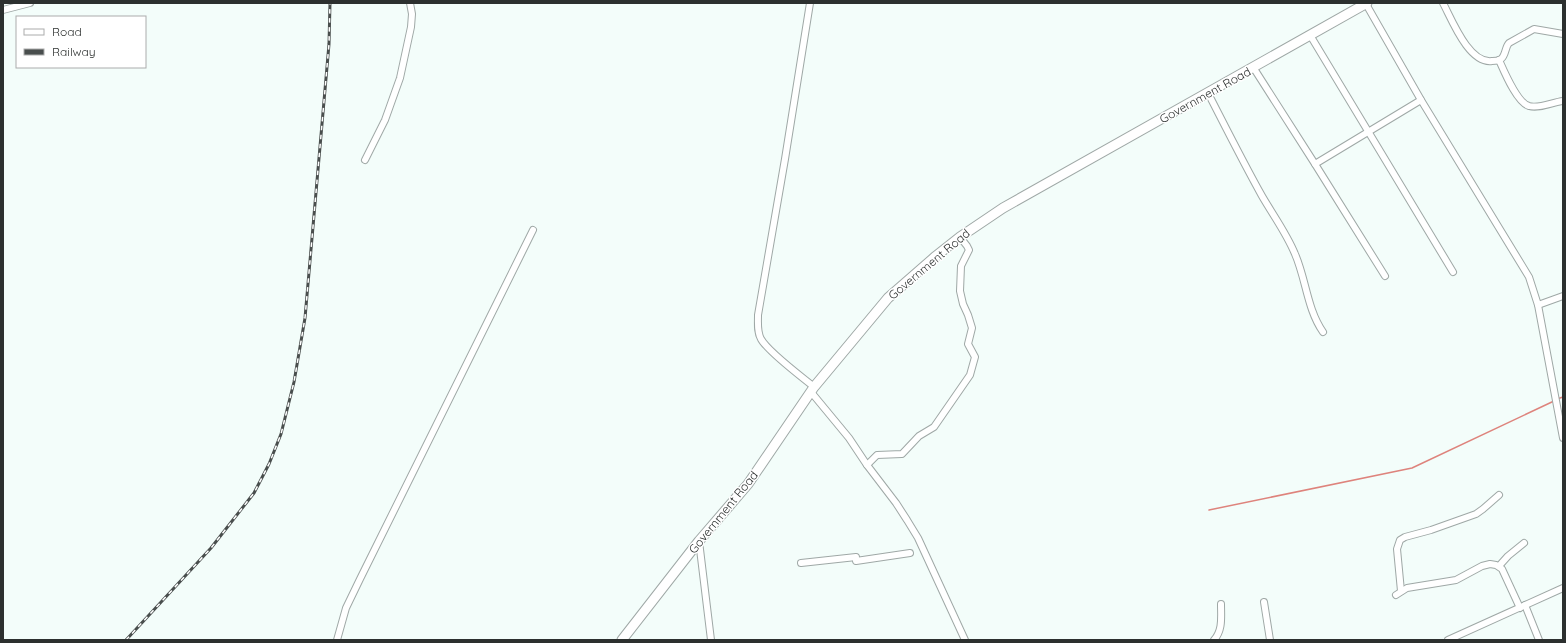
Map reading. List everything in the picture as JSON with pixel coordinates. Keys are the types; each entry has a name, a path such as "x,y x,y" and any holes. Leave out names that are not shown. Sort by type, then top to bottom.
{"street":[{"path":"3,10 30,3"},
{"path":"365,160 385,120 400,78 411,28 412,14 410,3"},
{"path":"810,3 787,152 758,315 758,328 762,340 812,389 849,438 866,465 896,503 918,538 965,640"},
{"path":"1367,3 1421,100 1529,277 1538,305 1563,438"},
{"name":"Government Road","path":"622,640 699,541 748,484 812,389 888,298 936,256 960,237 1003,208 1208,94 1367,3"},
{"path":"1443,3 1469,50 1482,61 1490,62 1499,60 1503,57 1506,46 1509,43 1534,30 1563,34"},
{"path":"1310,36 1452,272"},
{"path":"1499,60 1508,79 1524,104 1538,106 1563,101"},
{"path":"1253,67 1385,276"},
{"path":"1208,94 1295,253 1318,325 1323,332"},
{"path":"1315,164 1421,100"},
{"path":"337,640 346,608 532,230"},
{"path":"866,465 877,455 902,454 919,436 934,427 972,371 976,357 968,344 972,328 968,315 962,304 960,291 961,266 969,250 960,237"},
{"path":"1538,305 1563,296"},
{"path":"1499,495 1483,510 1476,514 1431,530 1405,537 1400,540 1397,549 1398,593 1407,588 1456,580 1482,566 1490,564 1499,566 1523,606 1540,640"},
{"path":"699,541 711,640"},
{"path":"1499,566 1508,556 1524,543"},
{"path":"801,563 910,553"},
{"path":"1448,640 1563,588"},
{"path":"1264,602 1270,640"},
{"path":"1214,640 1219,635 1221,628 1221,604"}],"waterway":[{"path":"1557,399 1563,397"},
{"path":"1209,510 1412,468 1554,401"}],"railway":[{"path":"126,640 211,548 254,493 269,464 281,434 294,382 305,318 329,44 330,3"}]}
